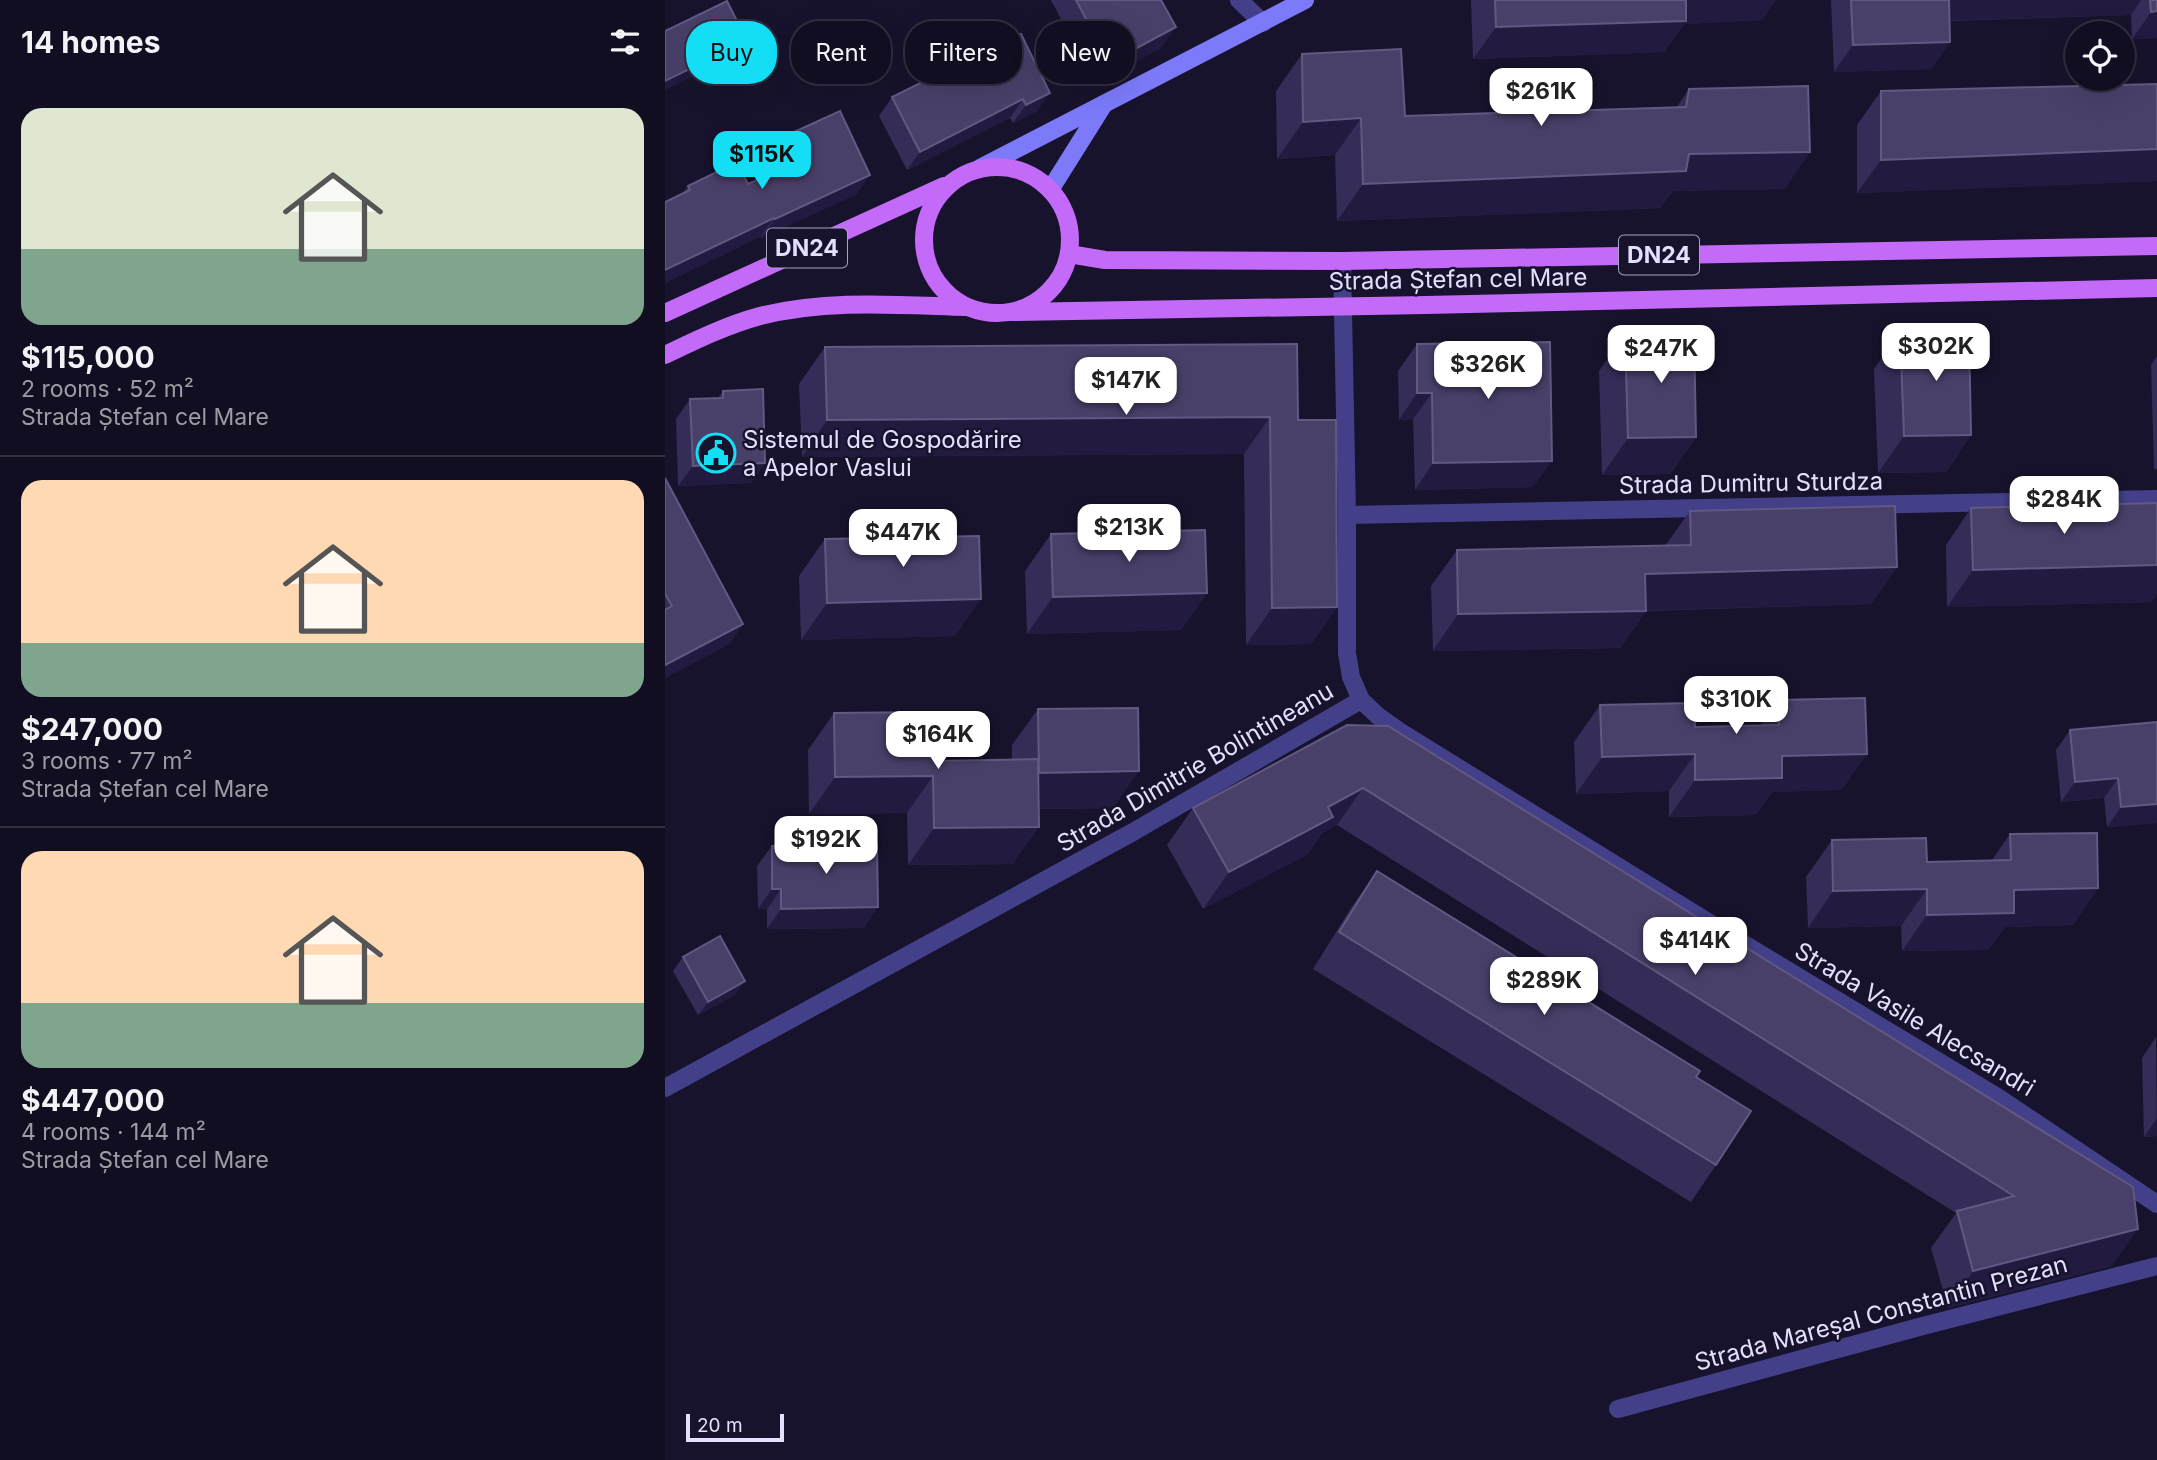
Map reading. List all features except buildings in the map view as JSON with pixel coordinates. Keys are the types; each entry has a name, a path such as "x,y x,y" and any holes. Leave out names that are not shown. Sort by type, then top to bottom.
{"main road":[{"path":"966,307 946,293 931,273 924,249 925,225 929,213 934,202 950,183 1305,0"},
{"path":"1050,190 1104,104"},
{"path":"665,355 732,325 795,309 888,305 966,307 988,313 1013,312 1032,304 1050,291 1062,274 1069,254 1069,231 1063,209 1050,190 1030,174 1006,167 981,168"},
{"name":"DN24","path":"665,313 950,183"},
{"name":"Strada Ștefan cel Mare","path":"1069,254 1105,260 1342,261 2157,246"},
{"name":"Strada Ștefan cel Mare","path":"1013,312 2157,288"}],"street":[{"path":"1239,0 1263,23"},
{"name":"Strada Dimitrie Bolintineanu","path":"665,1088 1133,832 1361,700 1351,677 1347,653 1342,261"},
{"name":"Strada Dumitru Sturdza","path":"1347,515 2157,499"},
{"name":"Strada Vasile Alecsandri","path":"1361,700 1402,733 1999,1098 2157,1204"},
{"name":"Strada Mareșal Constantin Prezan","path":"1618,1409 1932,1323 2157,1266"}],"place":[{"name":"Sistemul de Gospodărire a Apelor Vaslui","path":"716,453"}]}
